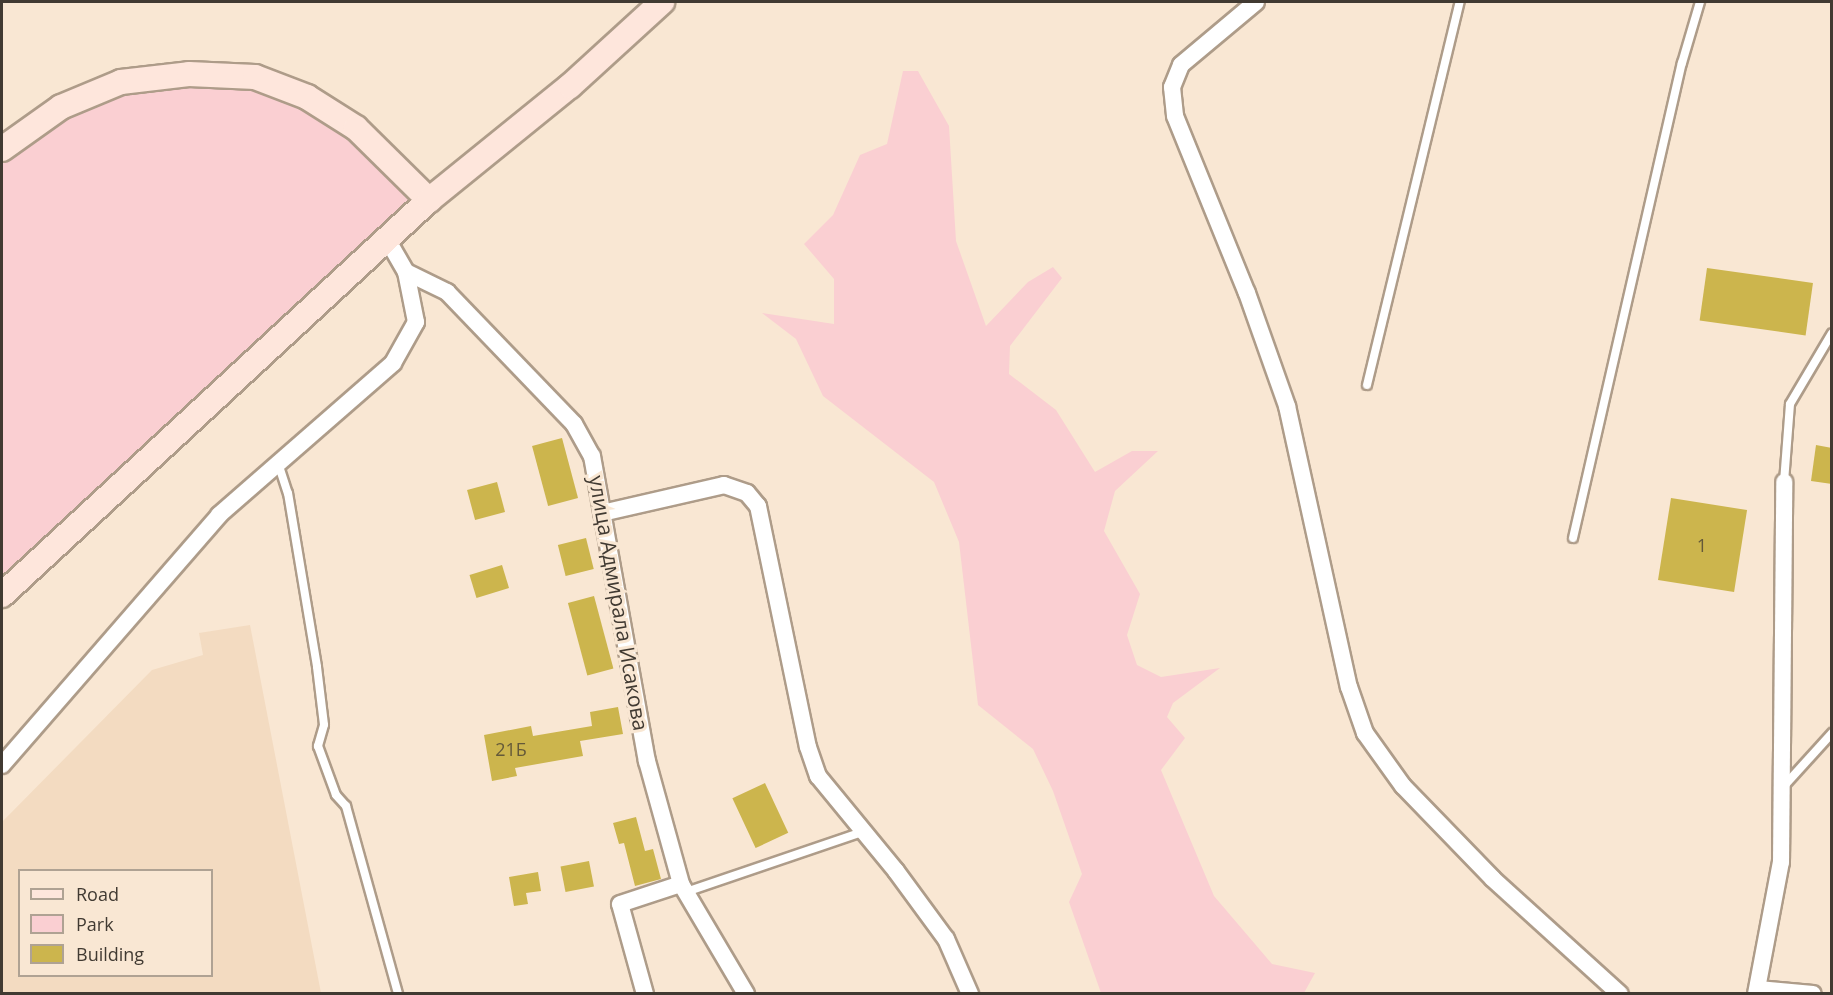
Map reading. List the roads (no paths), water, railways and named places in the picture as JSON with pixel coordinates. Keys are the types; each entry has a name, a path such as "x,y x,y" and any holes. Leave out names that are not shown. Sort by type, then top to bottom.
{"main road":[{"path":"2,596 429,200 570,86 662,2"},
{"path":"2,149 61,107 121,82 189,74 255,77 306,97 356,128 429,200"}],"street":[{"path":"1256,2 1180,65 1172,87 1175,116 1247,293 1287,406 1349,687 1365,733 1403,786 1493,879 1620,993"},
{"path":"2,765 219,515 393,363 416,322 406,272 387,239"},
{"name":"улица Адмирала Исакова","path":"406,272 447,292 573,424 592,456 647,761 684,888 746,993"},
{"path":"1784,482 1781,862 1757,991 1813,993"},
{"path":"602,513 724,485 747,493 758,506 808,747 818,776 946,939 970,993"},
{"path":"645,993 620,904 684,888"}],"lane":[{"path":"1367,385 1461,2"},
{"path":"1573,538 1682,63 1700,2"},
{"path":"1784,482 1790,404 1832,333"},
{"path":"278,463 288,493 317,667 324,725 318,746 336,795 346,806 398,993"},
{"path":"1782,789 1832,733"},
{"path":"684,888 862,832"}]}
